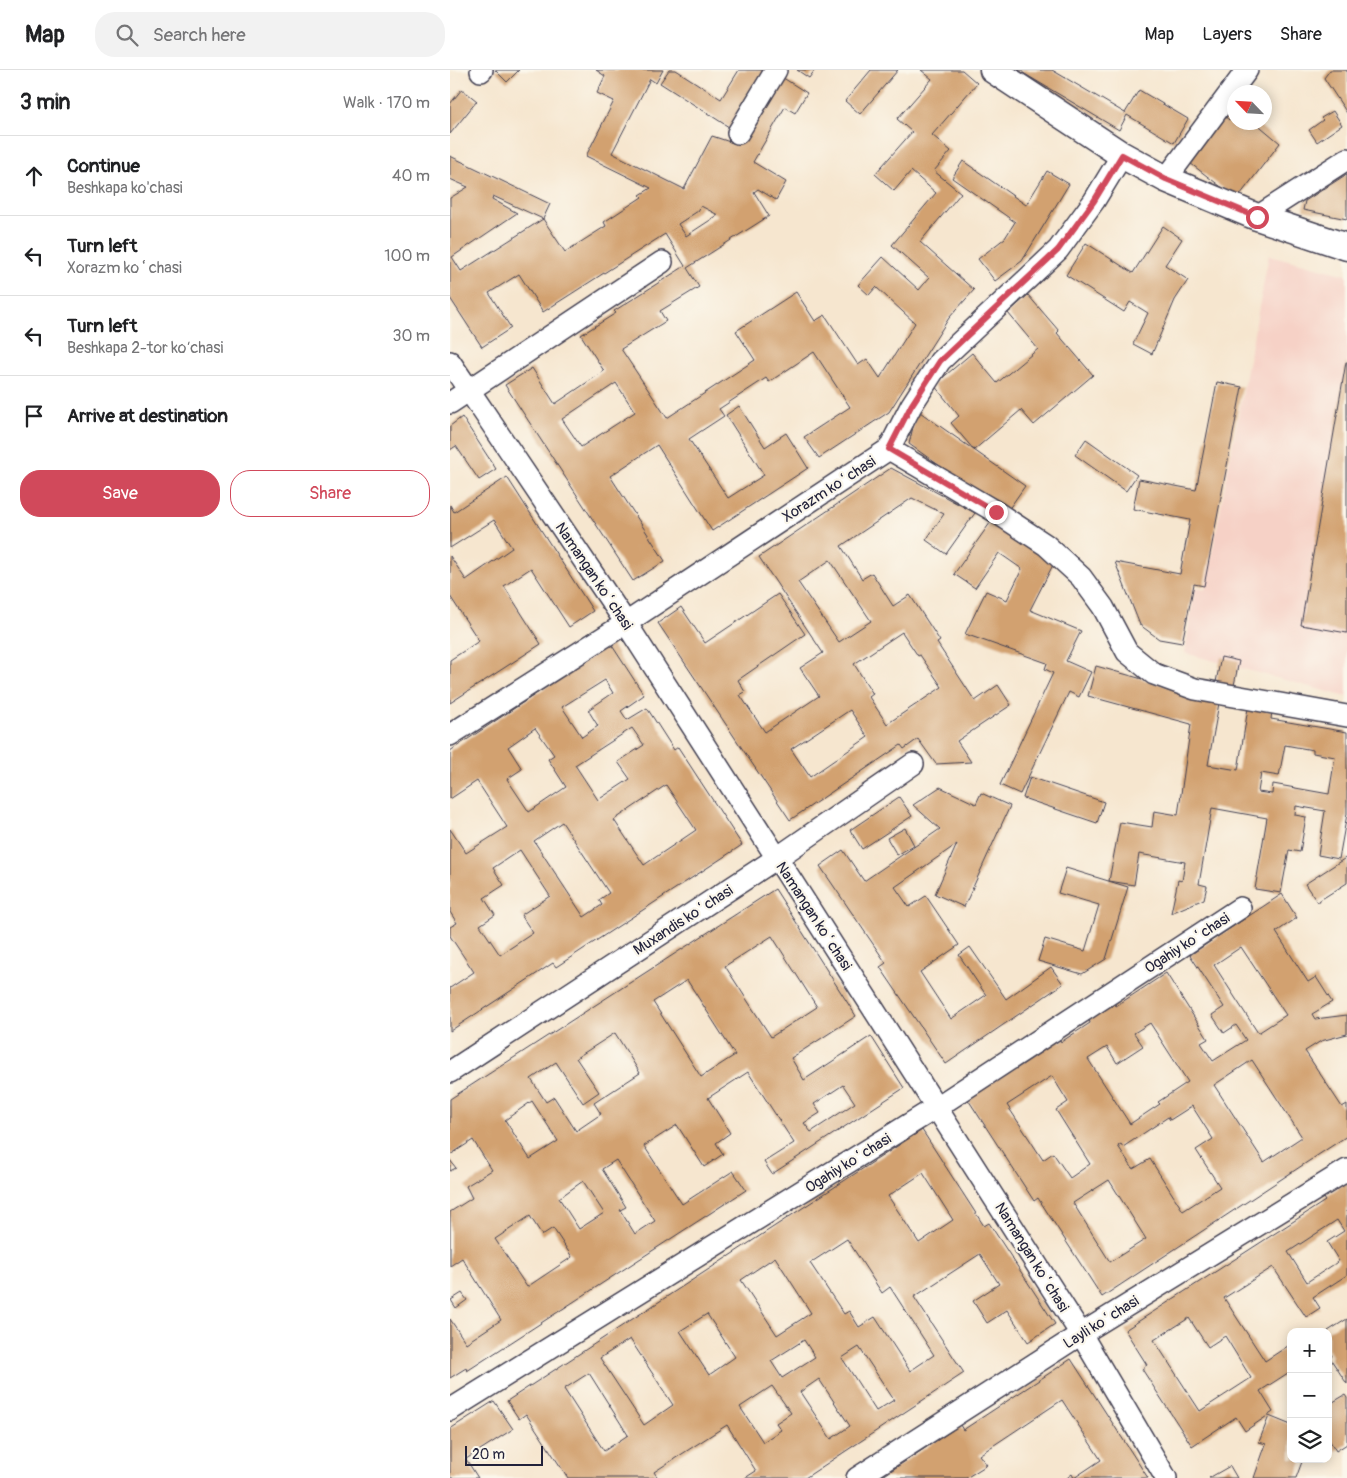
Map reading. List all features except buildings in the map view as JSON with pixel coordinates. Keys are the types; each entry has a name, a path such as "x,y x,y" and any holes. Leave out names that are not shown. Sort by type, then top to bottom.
{"street":[{"path":"738,133 776,70"},
{"path":"993,70 1122,155 1166,179 1257,217 1347,247"},
{"path":"1166,179 1247,70"},
{"name":"Xorazm koʻchasi","path":"450,735 626,623 889,449 911,406 940,361 1058,250 1094,201 1122,155"},
{"path":"1257,217 1347,158"},
{"path":"450,403 662,262"},
{"name":"Namangan koʻchasi","path":"450,362 626,623 777,858 1081,1334 1166,1478"},
{"path":"889,449 996,512 1046,545 1081,577 1103,607 1127,652 1154,674 1195,689 1347,716"},
{"name":"Muxandis koʻchasi","path":"450,1072 777,858 913,764"},
{"name":"Ogahiy koʻchasi","path":"450,1410 937,1108 1240,908"},
{"name":"Layli koʻchasi","path":"857,1478 1081,1334 1347,1170"}],"shaded area":[{"path":"1269,255 1347,275 1347,697 1185,653 1195,588 1205,590"}],"route":[{"path":"996,512 889,449 911,406 940,361 1058,250 1094,201 1122,155 1166,179 1257,217"}]}
